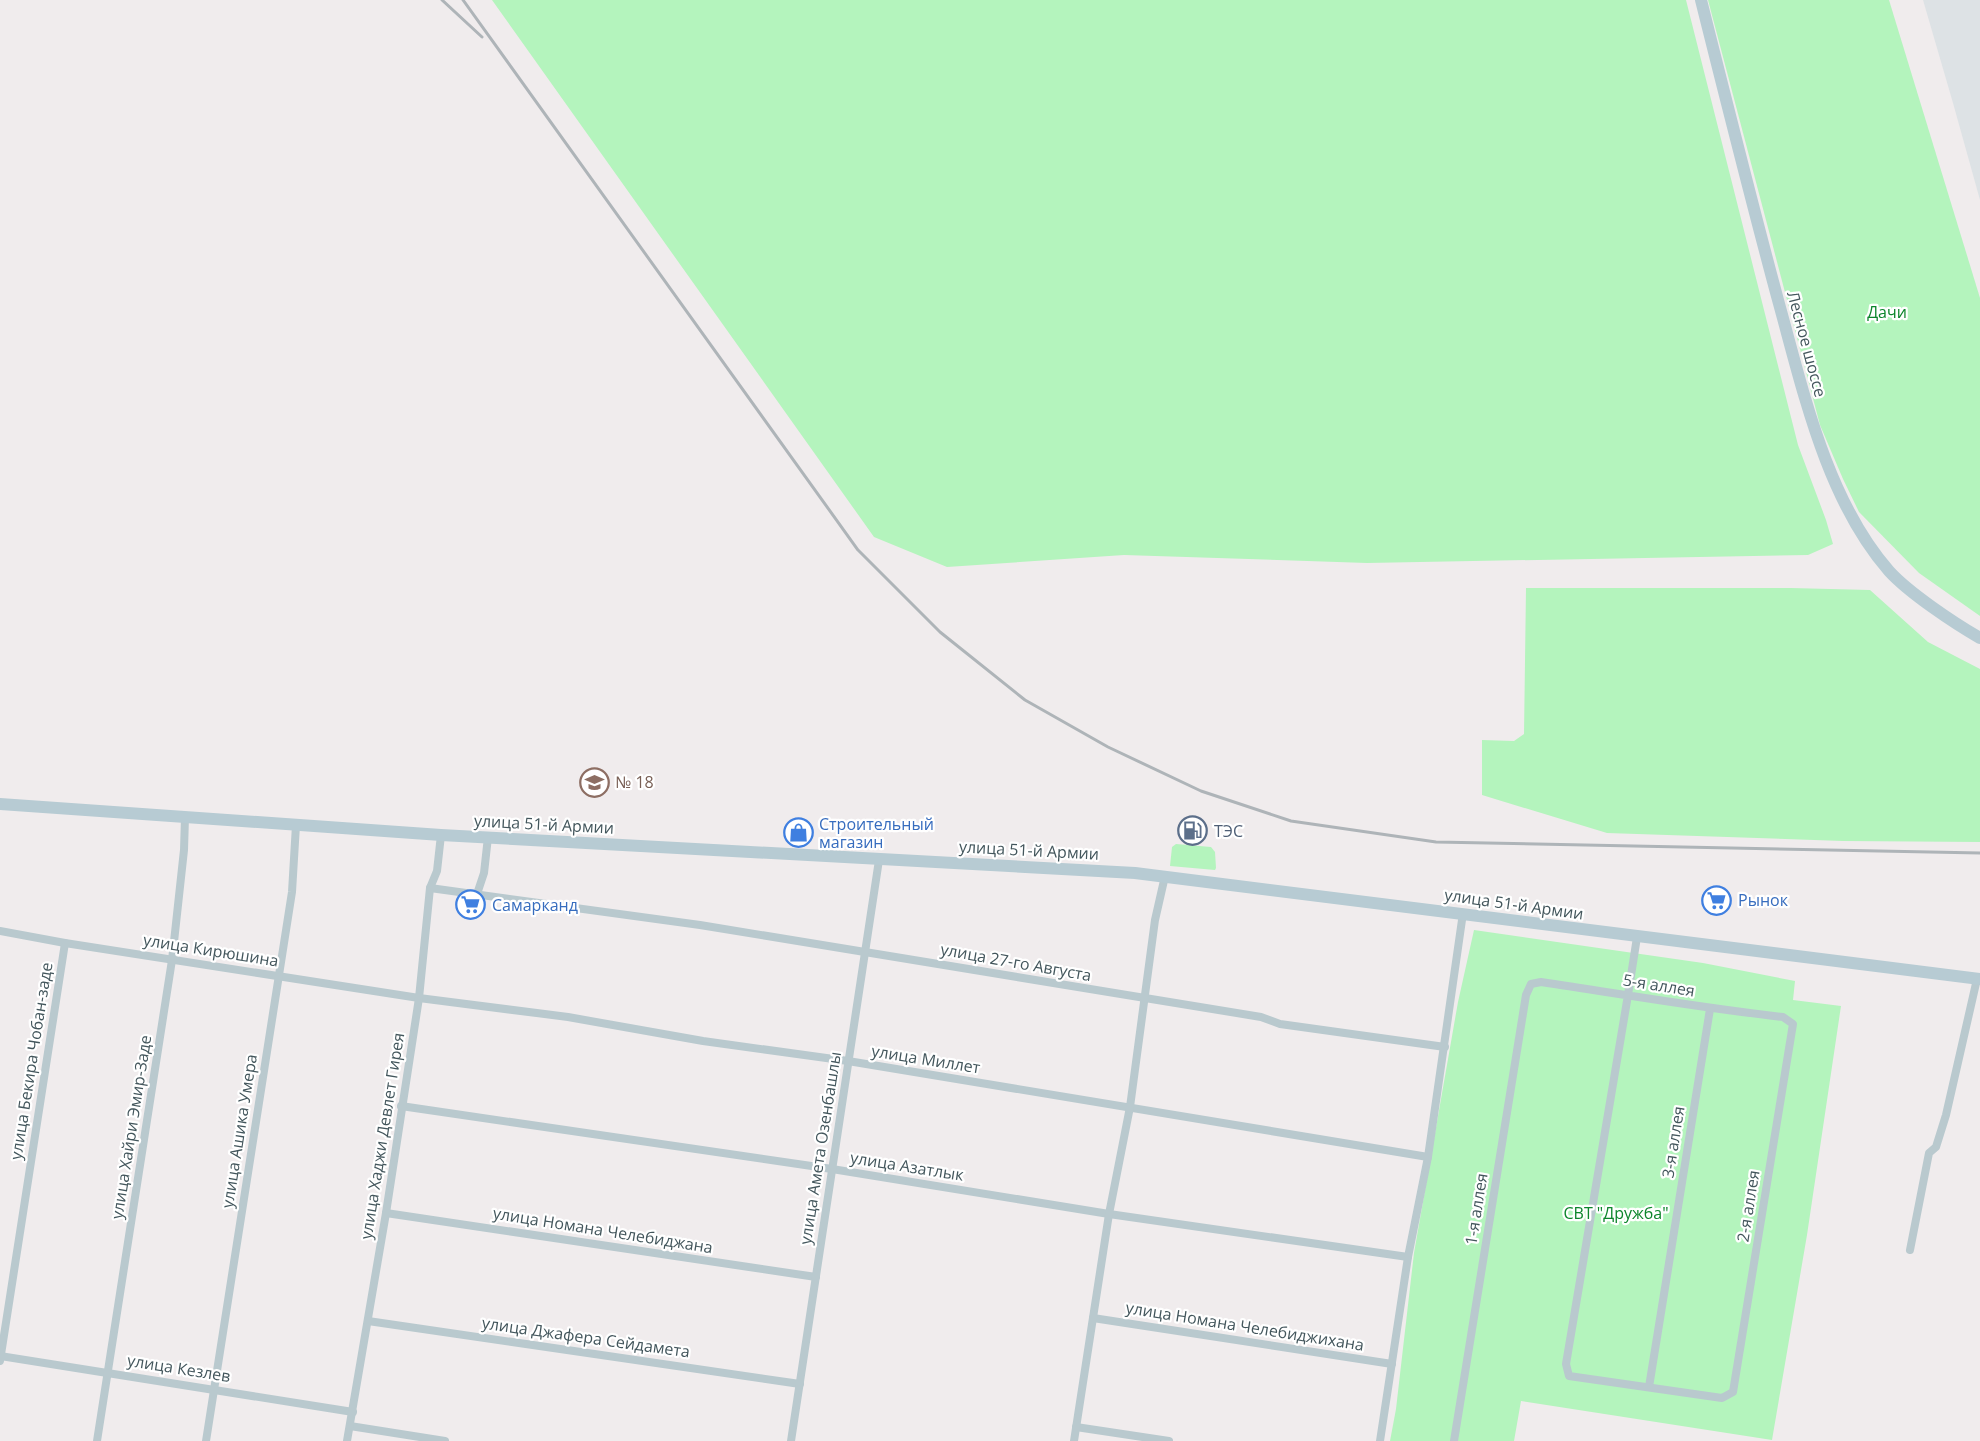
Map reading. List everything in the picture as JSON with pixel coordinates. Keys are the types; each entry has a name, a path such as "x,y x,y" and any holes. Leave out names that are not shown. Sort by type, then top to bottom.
{"main road":[{"name":"Лесное шоссе","path":"1701,0 1814,433 1851,515 1888,570 1905,586 1980,638"},
{"name":"улица 51-й Армии","path":"0,804 441,835 879,860 1048,867 1165,876 1978,979"}],"street":[{"name":"улица Хайри Эмир-Заде","path":"97,1441 172,960 184,850 185,817"},
{"name":"улица Ашика Умера","path":"206,1441 292,892 296,825"},
{"name":"улица Хаджи Девлет Гирея","path":"347,1441 386,1213 419,999 430,888 437,871 441,835"},
{"path":"477,894 484,873 488,837"},
{"name":"улица Амета Озенбашлы","path":"791,1441 879,860"},
{"path":"1074,1441 1109,1214 1130,1107 1155,920 1165,876"},
{"name":"улица 27-го Августа","path":"430,888 583,908 865,952 1261,1017 1280,1024 1444,1047"},
{"path":"1380,1441 1408,1257 1428,1157 1463,913"},
{"name":"улица Кирюшина","path":"0,930 65,943 419,999"},
{"path":"1637,937 1566,1364 1569,1376 1649,1387"},
{"name":"улица Бекира Чобан-заде","path":"0,1358 65,943"},
{"path":"1910,1250 1929,1153 1936,1147 1946,1115 1978,979"},
{"name":"5-я аллея","path":"1531,984 1541,982 1710,1009 1783,1017"},
{"name":"1-я аллея","path":"1454,1441 1526,994 1531,984"},
{"name":"улица Миллет","path":"419,999 568,1017 703,1041 849,1061 1428,1157"},
{"name":"3-я аллея","path":"1649,1387 1710,1009"},
{"name":"2-я аллея","path":"1649,1387 1722,1398 1733,1392 1793,1024 1783,1017"},
{"name":"улица Азатлык","path":"401,1106 832,1169 1109,1214 1408,1257"},
{"name":"улица Номана Челебиджана","path":"386,1213 816,1277"},
{"name":"улица Номана Челебиджихана","path":"1093,1318 1392,1364"},
{"name":"улица Джафера Сейдамета","path":"368,1321 800,1384"},
{"name":"улица Кезлев","path":"0,1358 107,1372 353,1412"},
{"path":"350,1426 445,1441"},
{"path":"1076,1427 1169,1441"}],"shaded area":[{"path":"1923,0 1980,0 1980,200 1953,103"}],"green space":[{"path":"492,0 1686,0 1798,445 1833,544 1808,555 1367,563 1124,555 947,567 874,537"},
{"name":"Дачи","path":"1708,0 1889,0 1980,298 1980,616 1919,573 1859,512 1843,479 1820,425"},
{"path":"1526,588 1870,590 1928,642 1980,669 1980,842 1843,841 1607,833 1482,795 1482,740 1514,741 1524,734"},
{"path":"1176,844 1211,847 1215,852 1215,870 1170,866 1172,847"},
{"name":"СВТ \"Дружба\"","path":"1474,930 1703,963 1795,981 1793,1000 1841,1006 1807,1235 1772,1440 1521,1401 1514,1441 1390,1441 1396,1409 1414,1253 1458,1002"}],"railway":[{"path":"442,0 482,37"},
{"path":"463,0 858,550 940,632 1025,700 1108,747 1201,791 1291,821 1436,842 1980,853"}],"place":[{"name":"№ 18","path":"594,782"},
{"name":"ТЭС","path":"1193,831"},
{"name":"Строительный магазин","path":"798,833"},
{"name":"Рынок","path":"1717,900"},
{"name":"Самарканд","path":"471,905"}]}
